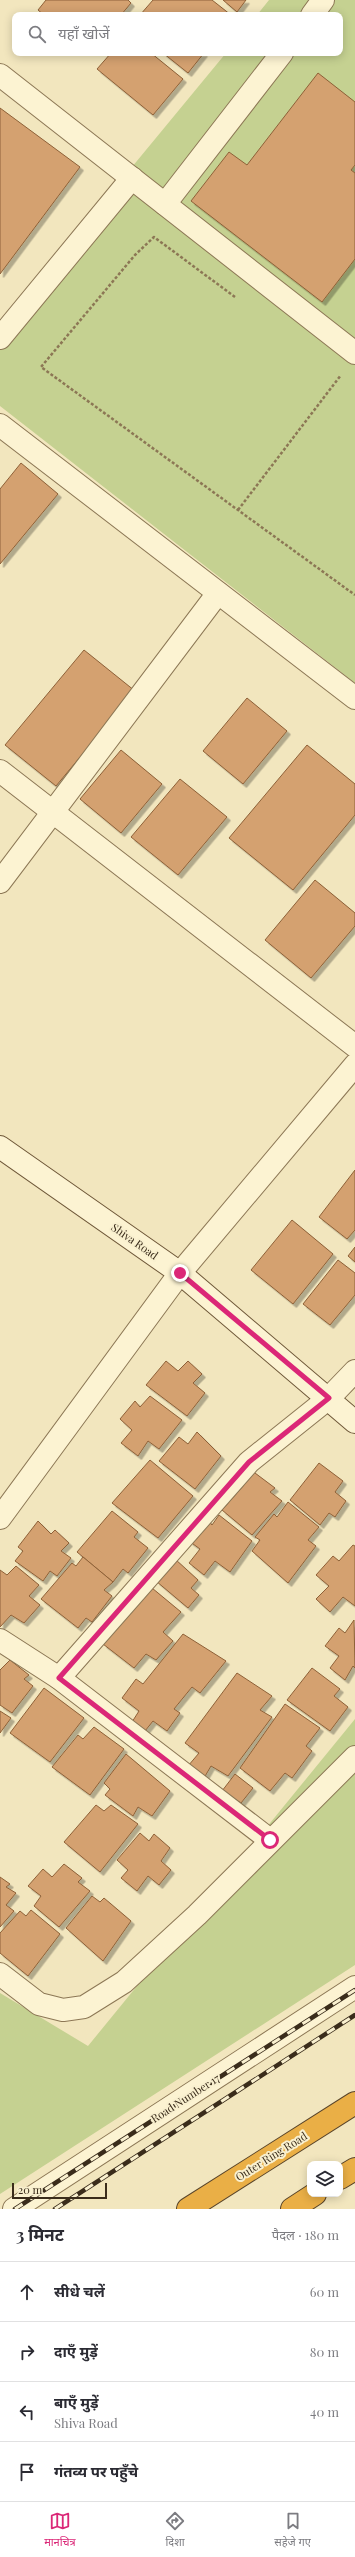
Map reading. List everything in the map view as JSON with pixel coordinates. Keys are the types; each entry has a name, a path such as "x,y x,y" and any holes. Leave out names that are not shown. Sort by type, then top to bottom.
{"highway":[{"name":"Outer Ring Road","path":"188,2209 355,2103"},
{"path":"343,2176 355,2169"},
{"path":"292,2209 311,2197"}],"street":[{"path":"314,12 323,0"},
{"path":"165,204 280,56"},
{"path":"0,74 165,204 352,343"},
{"path":"0,338 132,178"},
{"path":"2,431 355,698"},
{"path":"0,882 218,593"},
{"path":"0,771 355,1046"},
{"path":"0,1518 180,1273 355,1065"},
{"name":"Shiva Road","path":"0,1147 180,1273 329,1398 355,1422"},
{"path":"59,1678 249,1462 329,1398 355,1371"},
{"path":"0,1640 59,1678 270,1840"},
{"path":"0,1974 39,2004 63,2010 84,2007 124,1982 197,1915 270,1840 355,1757"},
{"name":"Road Number 17","path":"14,2209 355,1987"}],"path":[{"path":"154,237 135,255 41,367 355,595"},
{"path":"238,510 341,375"}],"green space":[{"path":"269,0 355,0 355,683 0,406 0,327 224,56 343,56 343,12 259,12"},
{"path":"355,1719 355,1965 0,2194 0,1993 88,2046"}],"building":[{"path":"46,0 128,0 131,3 124,12 40,12 38,10"},
{"path":"153,0 212,0 227,12 143,12"},
{"path":"223,0 246,0 237,12"},
{"path":"108,56 155,56 183,79 153,115 97,69"},
{"path":"167,56 202,56 188,73"},
{"path":"318,73 355,102 355,165 351,170 355,173 355,259 322,302 191,201 229,152 247,165"},
{"path":"0,108 80,167 0,274"},
{"path":"21,463 58,494 0,564 0,489"},
{"path":"84,650 135,691 56,786 5,745"},
{"path":"247,698 287,731 243,784 203,751"},
{"path":"307,745 355,784 355,815 293,890 229,838"},
{"path":"121,750 162,784 121,833 80,799"},
{"path":"180,779 227,817 178,875 131,837"},
{"path":"315,880 355,913 355,926 311,978 265,940"},
{"path":"355,1170 355,1230 347,1239 319,1217"},
{"path":"292,1220 333,1254 293,1304 251,1270"},
{"path":"355,1247 355,1262 348,1256"},
{"path":"338,1260 355,1273 355,1295 330,1325 303,1304"},
{"path":"166,1361 178,1371 188,1361 202,1374 193,1383 205,1393 187,1416 146,1385"},
{"path":"150,1396 182,1420 159,1449 148,1441 138,1456 121,1443 132,1430 120,1419 135,1401 140,1407"},
{"path":"197,1432 221,1456 195,1489 159,1461 179,1437 188,1444"},
{"path":"150,1460 193,1496 158,1538 112,1503"},
{"path":"319,1463 343,1481 335,1492 346,1501 335,1517 329,1513 320,1525 290,1500"},
{"path":"247,1467 275,1488 270,1492 282,1501 252,1535 222,1510 244,1485 237,1479"},
{"path":"288,1502 319,1527 308,1540 316,1546 288,1583 252,1551 260,1540 255,1537 274,1514 277,1517"},
{"path":"112,1511 138,1532 134,1537 148,1548 128,1573 123,1569 113,1582 77,1552"},
{"path":"219,1515 252,1541 230,1572 215,1561 204,1575 189,1563 200,1549 189,1541 207,1519 212,1525"},
{"path":"38,1521 51,1534 55,1530 69,1543 61,1551 71,1558 57,1576 50,1571 43,1581 15,1561 23,1551 18,1547"},
{"path":"353,1545 355,1546 355,1606 343,1597 330,1612 316,1599 329,1586 316,1575 333,1556 339,1561"},
{"path":"83,1557 113,1582 104,1590 112,1596 92,1622 86,1618 78,1628 41,1599 72,1563 76,1566"},
{"path":"175,1559 198,1580 191,1588 199,1595 188,1608 156,1581"},
{"path":"16,1566 39,1585 29,1596 40,1605 24,1623 11,1615 0,1627 0,1570 7,1575"},
{"path":"152,1588 181,1612 163,1632 173,1641 156,1660 146,1654 134,1668 103,1644"},
{"path":"354,1620 355,1668 353,1666 345,1680 330,1668 339,1656 325,1646 339,1628 345,1633"},
{"path":"183,1634 226,1661 200,1693 192,1687 174,1709 180,1713 167,1731 153,1721 145,1731 132,1722 139,1711 122,1698 136,1679 143,1684"},
{"path":"10,1660 29,1675 24,1679 33,1686 12,1713 0,1705 0,1670"},
{"path":"312,1668 340,1689 334,1696 348,1707 330,1731 287,1700"},
{"path":"237,1673 272,1696 260,1710 272,1717 228,1776 211,1766 204,1778 188,1766 199,1753 185,1743"},
{"path":"44,1688 84,1718 50,1762 10,1733"},
{"path":"285,1704 320,1728 306,1746 312,1751 292,1778 285,1773 270,1791 240,1768"},
{"path":"0,1711 11,1718 0,1733"},
{"path":"94,1727 124,1749 90,1795 52,1767 78,1735 83,1739"},
{"path":"126,1754 170,1791 152,1816 138,1807 133,1816 105,1795 110,1789 104,1783"},
{"path":"235,1774 253,1788 241,1803 222,1791"},
{"path":"96,1805 104,1811 111,1805 138,1824 100,1872 64,1842"},
{"path":"140,1833 149,1841 154,1834 170,1848 161,1861 171,1870 159,1885 148,1876 137,1891 121,1878 128,1870 117,1860"},
{"path":"64,1864 82,1878 78,1882 90,1891 59,1927 34,1906 41,1896 28,1886 43,1869 52,1877"},
{"path":"0,1877 10,1884 6,1887 16,1893 6,1905 14,1911 0,1927"},
{"path":"92,1896 100,1902 104,1898 131,1921 103,1961 66,1928"},
{"path":"31,1910 60,1934 28,1976 0,1953 0,1933 20,1911 26,1916"}],"railway":[{"path":"15,2209 355,1990"},
{"path":"55,2209 355,2015"}],"route":[{"path":"180,1273 329,1398 280,1435 249,1462 59,1678 270,1840"}]}
